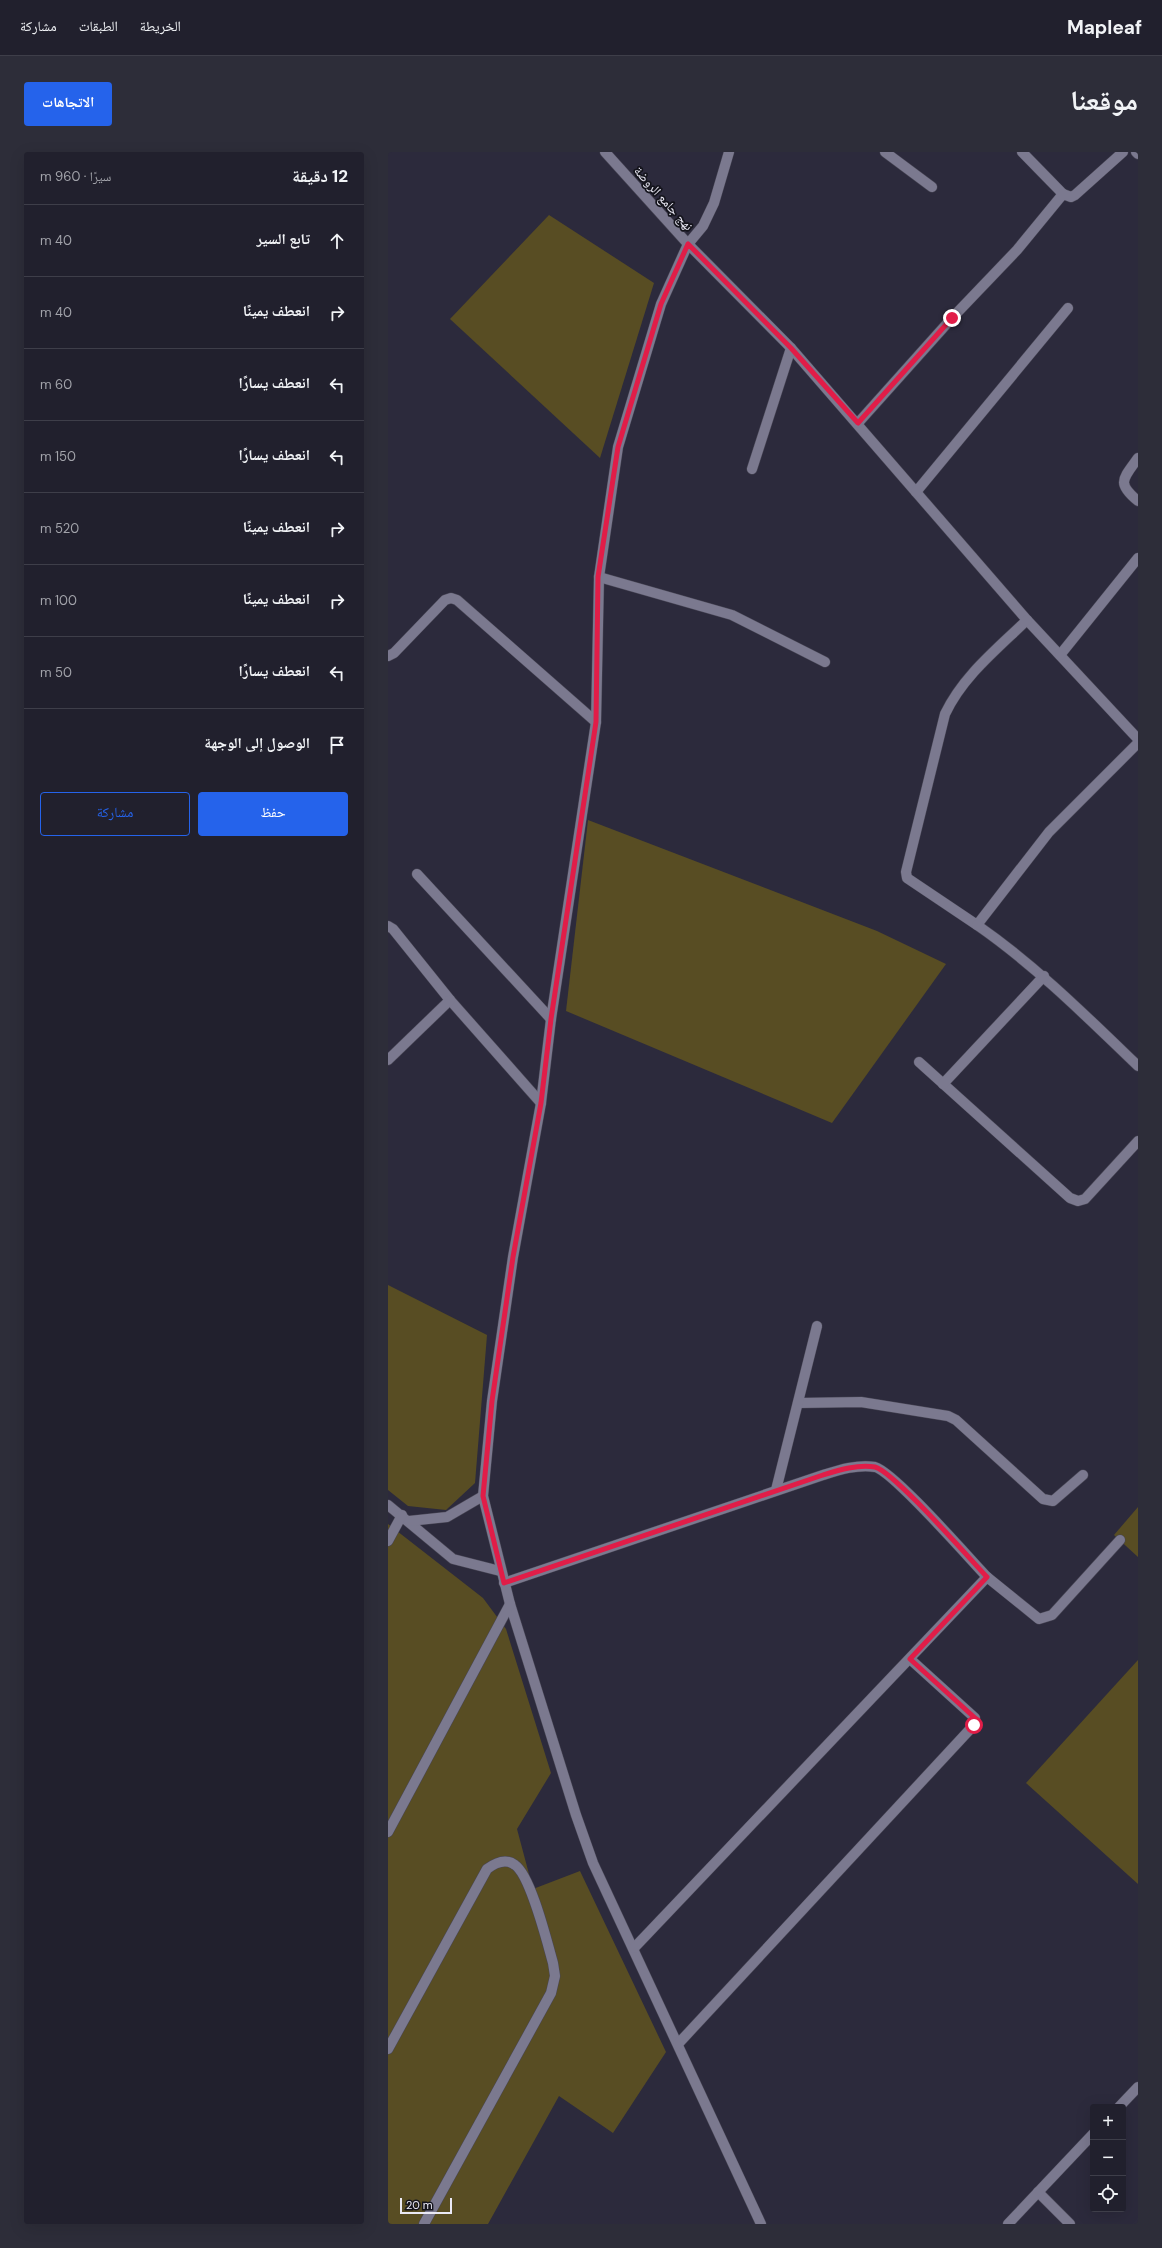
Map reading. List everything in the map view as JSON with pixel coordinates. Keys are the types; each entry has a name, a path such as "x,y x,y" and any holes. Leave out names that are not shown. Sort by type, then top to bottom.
{"street":[{"name":"نهج جامع الروضة","path":"605,152 688,244 791,348 858,423 1027,620 1138,739"},
{"path":"729,152 714,203 703,226 688,244 661,304 618,447 598,577 596,722 551,1019 541,1103 513,1257 492,1401 483,1496 500,1571 588,1850 761,2224"},
{"path":"885,152 932,187"},
{"path":"1022,152 1063,194 1071,197 1123,152"},
{"path":"858,423 952,318 1017,250 1063,194"},
{"path":"916,492 1068,308"},
{"path":"752,469 791,348"},
{"path":"1138,458 1125,476 1124,484 1126,491 1138,501"},
{"path":"1060,655 1138,558"},
{"path":"598,577 732,616 825,662"},
{"path":"388,656 394,653 444,600 451,598 457,600 596,722"},
{"path":"1027,620 964,681 952,699 946,714 906,872 907,878 1012,949 1044,976 1138,1066"},
{"path":"977,925 1049,832 1138,743"},
{"path":"417,874 551,1019"},
{"path":"388,926 393,929 450,1000 541,1103"},
{"path":"943,1084 1044,976"},
{"path":"388,1060 450,1000"},
{"path":"919,1062 1070,1198 1078,1201 1085,1199 1138,1141"},
{"path":"776,1490 817,1326"},
{"path":"798,1403 861,1402 948,1416 956,1420 1043,1499 1049,1501 1053,1501 1083,1475"},
{"path":"504,1583 776,1490 845,1469 867,1467 883,1471 900,1485 987,1577 1039,1619 1044,1619 1052,1615 1120,1540"},
{"path":"405,1518 447,1517 483,1496"},
{"path":"388,1505 453,1559 500,1571"},
{"path":"388,1541 405,1518"},
{"path":"634,1948 987,1577"},
{"path":"388,1832 510,1604"},
{"path":"678,2044 974,1725 975,1718 910,1659"},
{"path":"388,2049 487,1869 496,1863 508,1861 516,1865 526,1880 553,1963 555,1976 551,1993 424,2224"},
{"path":"1122,2104 1138,2087"},
{"path":"1008,2224 1090,2137"},
{"path":"1038,2192 1070,2224"}],"shaded area":[{"path":"549,215 654,283 600,458 450,319"},
{"path":"588,820 877,931 946,964 832,1123 566,1011"},
{"path":"388,1285 487,1335 475,1483 446,1510 408,1506 388,1490"},
{"path":"1138,1507 1138,1557 1114,1535"},
{"path":"388,1524 483,1598 506,1629 551,1773 517,1829 533,1889 580,1871 666,2052 613,2133 559,2096 488,2224 388,2224"},
{"path":"1138,1660 1138,1884 1026,1783"}],"route":[{"path":"952,318 903,375 858,423 791,348 688,244 661,304 618,447 598,577 596,722 551,1019 541,1103 513,1257 492,1401 483,1496 504,1583 823,1475 858,1467 875,1468 883,1471 900,1485 987,1577 977,1585 910,1659 975,1718 976,1722 974,1725"}]}
